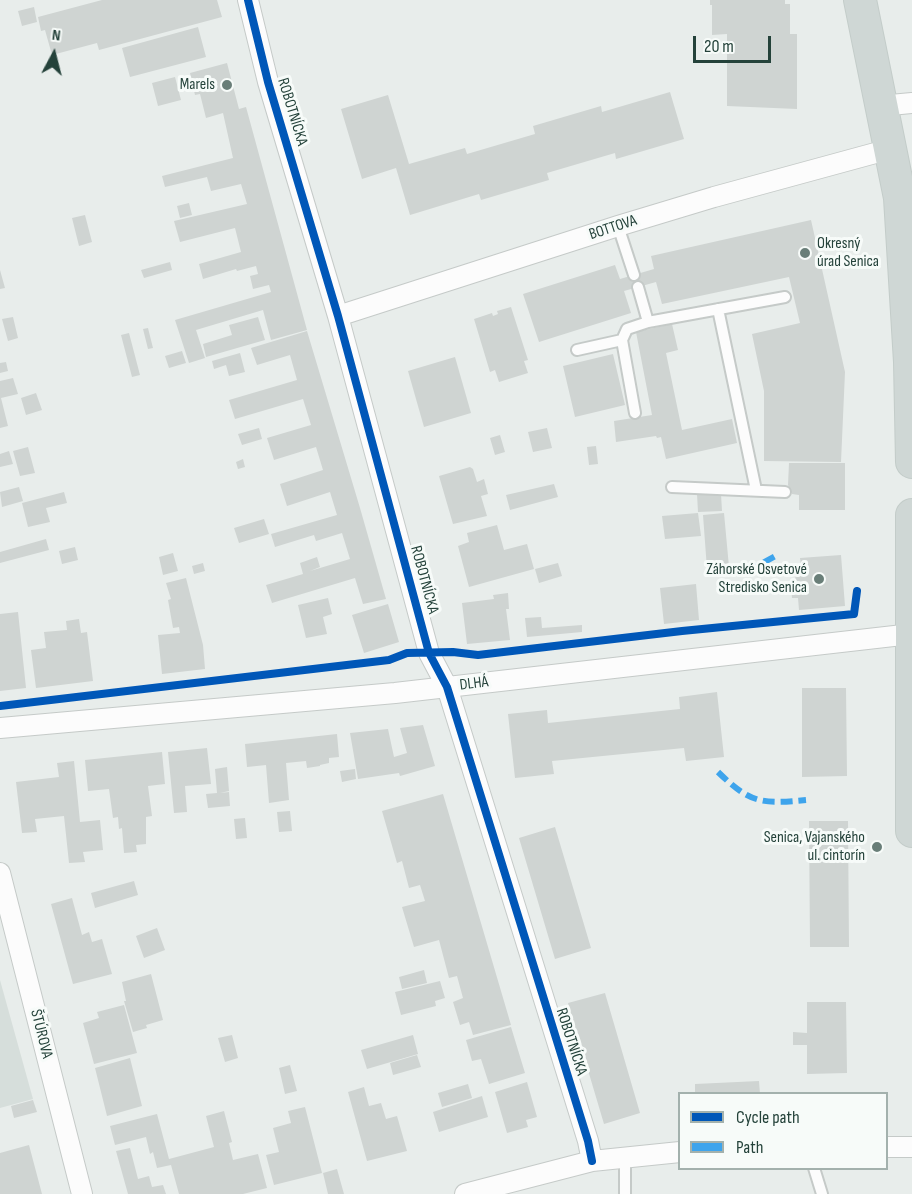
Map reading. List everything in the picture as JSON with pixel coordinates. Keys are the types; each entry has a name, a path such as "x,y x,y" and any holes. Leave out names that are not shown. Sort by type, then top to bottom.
{"main road":[{"path":"860,0 900,198 906,272 912,462"},
{"path":"912,515 912,831"}],"street":[{"name":"ROBOTNÍCKA","path":"248,0 268,82 338,316 429,653 447,687 588,1141 592,1161"},
{"path":"880,106 912,103"},
{"name":"BOTTOVA","path":"338,316 618,226 890,149"},
{"name":"DLHÁ","path":"0,728 447,687 912,634"},
{"name":"ŠTÚROVA","path":"0,873 82,1194"},
{"path":"888,1147 912,1147"},
{"path":"465,1194 592,1161 678,1152"}],"lane":[{"path":"618,226 634,275"},
{"path":"638,287 648,322"},
{"path":"634,413 622,340 627,329 648,322 785,297"},
{"path":"718,309 756,490"},
{"path":"577,350 622,340"},
{"path":"672,487 785,492"},
{"path":"625,1158 625,1194"},
{"path":"815,1170 822,1194"}],"shaded area":[{"path":"0,980 33,1099 0,1108"}],"building":[{"path":"102,0 217,0 222,17 99,50 97,43 52,55 45,30 41,31 38,17"},
{"path":"710,0 785,0 785,4 790,4 790,34 797,34 797,109 727,106 727,34 712,35"},
{"path":"34,7 37,22 22,26 18,11"},
{"path":"198,27 206,57 130,77 122,48"},
{"path":"227,63 239,109 246,107 307,330 271,340 263,310 196,330 205,358 189,363 175,320 271,292 269,285 253,289 250,276 258,274 256,266 237,271 236,269 203,279 199,264 241,252 235,228 180,242 174,221 247,204 241,184 211,191 207,177 165,187 162,176 233,158 223,113 206,118 200,94 195,95 190,73"},
{"path":"175,77 181,100 158,106 152,83"},
{"path":"670,92 684,139 616,159 615,153 547,173 549,180 481,200 479,194 410,215 396,168 362,179 341,109 388,95 409,164 465,148 467,154 535,134 533,126 601,106 602,112"},
{"path":"189,203 192,215 180,218 177,206"},
{"path":"85,215 92,242 79,246 72,218"},
{"path":"811,220 845,372 841,462 764,461 764,391 752,334 800,323 789,277 662,304 656,282 624,291 631,313 539,342 523,294 615,265 620,279 654,269 651,256"},
{"path":"170,262 172,270 144,278 141,270"},
{"path":"0,270 5,288 0,289"},
{"path":"511,307 528,360 524,361 528,373 499,382 495,370 490,372 474,319 492,313 493,316 498,314 497,311"},
{"path":"13,317 18,338 8,341 2,319"},
{"path":"258,317 265,340 206,357 203,344 232,335 229,325"},
{"path":"672,324 678,350 666,353 682,430 732,419 737,443 666,459 661,437 616,442 614,421 652,415 636,332"},
{"path":"148,328 153,348 148,349 143,329"},
{"path":"307,331 386,599 363,604 355,578 272,603 266,585 303,574 300,563 317,557 320,567 310,571 350,559 342,533 316,541 314,535 275,547 271,534 337,515 330,492 287,506 280,484 323,470 316,447 274,460 267,438 311,425 303,399 235,419 229,400 297,380 290,355 257,365 251,348"},
{"path":"129,333 140,375 132,377 121,335"},
{"path":"182,351 186,363 169,368 165,356"},
{"path":"240,353 245,372 229,376 226,365 214,369 212,361"},
{"path":"613,354 625,405 575,417 563,366"},
{"path":"455,357 471,413 424,427 408,371"},
{"path":"6,362 8,371 0,373 0,363"},
{"path":"13,378 18,394 1,398 8,426 0,428 0,381"},
{"path":"36,393 42,410 26,415 21,398"},
{"path":"259,428 262,439 242,445 238,434"},
{"path":"547,428 552,448 533,452 528,432"},
{"path":"500,435 505,452 495,455 490,438"},
{"path":"596,446 598,464 589,465 587,447"},
{"path":"28,447 35,473 20,476 13,451"},
{"path":"9,451 13,464 0,467 0,454"},
{"path":"243,459 245,467 238,469 236,462"},
{"path":"789,463 845,463 845,510 799,510 799,495 792,494 788,485"},
{"path":"470,467 473,469 477,482 484,479 488,494 481,496 487,516 453,524 439,476"},
{"path":"554,484 558,497 510,510 506,495"},
{"path":"19,487 23,501 2,507 0,492"},
{"path":"64,492 67,503 46,508 50,522 28,527 22,503"},
{"path":"697,494 721,494 722,511 698,512"},
{"path":"698,513 701,536 665,539 662,516"},
{"path":"724,513 729,567 707,569 703,515"},
{"path":"264,519 269,534 239,543 234,528"},
{"path":"497,525 504,550 527,544 534,569 469,587 458,546 469,542 467,533"},
{"path":"46,539 49,550 0,563 0,552"},
{"path":"75,547 78,560 62,564 59,551"},
{"path":"173,553 178,571 163,575 159,557"},
{"name":"Záhorské Osvetové Stredisko Senica","path":"841,555 845,606 799,610 798,598 792,598 791,584 796,584 795,575 802,574 800,558"},
{"path":"203,563 205,571 194,574 192,566"},
{"path":"558,563 562,576 539,583 535,569"},
{"path":"186,578 203,645 205,669 162,674 158,635 180,633 179,627 173,628 168,600 171,599 166,583"},
{"path":"696,584 699,620 664,624 660,588"},
{"path":"508,593 509,609 506,609 510,640 467,644 462,603 494,599 493,595"},
{"path":"328,598 332,614 323,617 327,634 306,638 298,605"},
{"path":"388,604 399,642 364,653 352,615"},
{"path":"18,612 26,688 0,691 0,614"},
{"path":"541,617 542,628 582,625 582,632 527,637 525,618"},
{"path":"79,619 81,633 87,632 93,681 36,688 31,650 46,648 44,632 67,630 66,621"},
{"path":"802,688 846,688 847,776 802,777"},
{"path":"717,692 724,757 686,761 684,748 552,761 554,774 515,778 508,714 547,710 548,723 680,709 679,697"},
{"path":"423,725 435,766 400,776 399,773 358,779 350,733 388,729 394,757 407,753 400,728"},
{"path":"337,734 339,757 329,758 329,763 307,768 306,761 286,763 289,800 269,803 266,765 247,767 245,744"},
{"path":"207,748 211,784 185,786 187,812 174,813 168,752"},
{"path":"162,752 165,784 148,786 152,816 146,817 146,844 136,845 137,852 124,853 122,828 119,829 118,817 113,818 109,789 88,791 85,760"},
{"path":"74,761 80,822 100,820 103,850 83,852 85,862 69,863 64,816 35,819 37,832 22,833 16,782 59,777 57,763"},
{"path":"227,767 229,791 220,793 229,792 230,806 208,808 206,794 217,793 215,769"},
{"path":"355,769 356,779 342,782 340,771"},
{"path":"443,794 511,1025 473,1035 469,1022 460,1025 453,1002 463,998 457,976 449,978 439,940 414,947 402,907 425,901 420,885 409,888 402,861 397,863 382,811"},
{"path":"290,811 292,831 279,832 277,812"},
{"path":"245,818 247,838 236,839 234,819"},
{"path":"809,821 848,821 849,947 810,947"},
{"path":"555,827 591,948 555,959 519,838"},
{"path":"134,881 138,895 95,908 91,893"},
{"path":"72,898 82,935 89,932 92,942 102,939 112,974 73,984 51,904"},
{"path":"157,928 165,950 144,958 136,936"},
{"path":"424,970 427,983 402,989 399,977"},
{"path":"151,974 163,1020 133,1032 124,1001 126,1001 122,982"},
{"path":"440,981 445,998 435,1001 436,1006 401,1015 395,992"},
{"path":"605,993 640,1113 604,1124 568,1003"},
{"path":"807,1002 846,1002 847,1073 807,1074 807,1045 793,1045 793,1032 807,1033"},
{"path":"124,1005 137,1053 94,1064 83,1023 99,1018 97,1012"},
{"path":"511,1027 525,1073 489,1084 481,1059 472,1061 466,1040"},
{"path":"232,1035 238,1058 225,1062 218,1038"},
{"path":"413,1035 418,1054 367,1069 361,1050"},
{"path":"417,1055 421,1067 393,1075 390,1063"},
{"path":"130,1058 142,1106 107,1116 95,1068"},
{"path":"290,1065 297,1091 285,1094 279,1068"},
{"path":"759,1081 760,1092 695,1092 695,1084"},
{"path":"527,1082 537,1117 526,1120 528,1127 507,1133 495,1092"},
{"path":"468,1084 472,1098 442,1107 438,1093"},
{"path":"364,1087 369,1106 381,1103 386,1119 397,1116 407,1151 367,1161 348,1092"},
{"path":"482,1096 488,1117 439,1132 433,1112"},
{"path":"33,1100 37,1112 14,1118 11,1106"},
{"path":"305,1107 322,1173 274,1185 266,1155 279,1152 273,1128 291,1123 288,1111"},
{"path":"224,1111 232,1142 229,1143 233,1160 258,1154 267,1188 243,1194 179,1194 171,1165 157,1168 153,1152 150,1154 146,1137 115,1145 110,1126 157,1114 169,1159 214,1147 206,1116"},
{"path":"29,1145 42,1194 0,1194 0,1153"},
{"path":"130,1148 138,1179 149,1176 152,1187 163,1185 166,1194 128,1194 116,1151"},
{"path":"337,1169 344,1194 328,1194 323,1173"}],"marked path":[{"path":"748,571 779,554"},
{"path":"718,772 729,783 758,800 778,802 806,800"}],"cycle path":[{"path":"248,0 268,82 338,316 429,653 447,687 588,1141 592,1161"},
{"path":"0,706 389,660 407,653 453,652 478,655 854,614 857,591"}],"place":[{"name":"Marels","path":"227,85"},
{"name":"Okresný úrad Senica","path":"805,253"},
{"name":"Záhorské Osvetové Stredisko Senica","path":"819,579"},
{"name":"Senica, Vajanského ul. cintorín","path":"877,847"}]}
